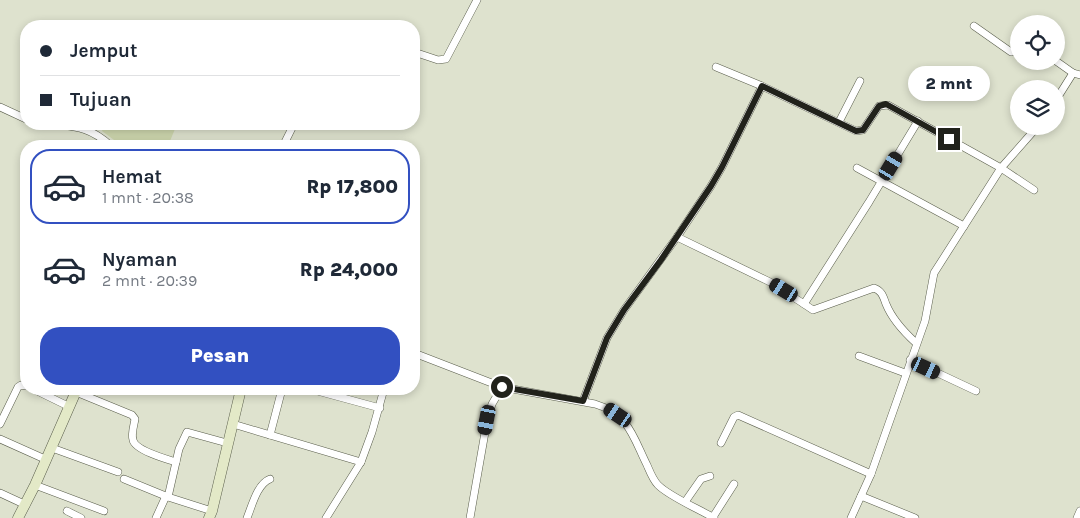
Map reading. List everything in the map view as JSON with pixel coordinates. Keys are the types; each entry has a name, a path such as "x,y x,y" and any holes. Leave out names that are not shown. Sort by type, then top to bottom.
{"street":[{"path":"420,54 438,60 446,59 477,0"},
{"path":"974,26 1010,51"},
{"path":"716,66 856,131 860,131 879,106 884,104 891,106 1001,168 1034,190"},
{"path":"1065,67 1077,74 1065,89"},
{"path":"838,122 860,81"},
{"path":"583,401 607,338 624,310 677,237 722,167 762,86"},
{"path":"0,107 20,116"},
{"path":"804,304 918,121"},
{"path":"91,130 104,140"},
{"path":"851,518 871,474 916,343 928,306 934,273 1001,168 1030,135"},
{"path":"857,168 964,226"},
{"path":"677,237 770,282 813,310 869,289 879,289 901,328 916,343"},
{"path":"420,355 502,387 583,401 607,408 618,415 634,435 644,461 657,484 714,518 734,484"},
{"path":"859,356 905,373"},
{"path":"910,360 976,391"},
{"path":"0,424 20,386"},
{"path":"470,518 487,420 492,404 502,387"},
{"path":"45,395 70,407"},
{"path":"18,518 36,486 75,395"},
{"path":"86,395 132,415 135,419 132,439 136,445 176,462"},
{"path":"124,479 211,514 239,395"},
{"path":"270,435 280,395"},
{"path":"332,395 380,408"},
{"path":"326,518 361,462 383,395"},
{"path":"721,443 734,417 738,415 871,474"},
{"path":"233,424 361,462"},
{"path":"156,518 167,496 179,449 188,432 227,443"},
{"path":"0,439 47,460"},
{"path":"52,448 118,472"},
{"path":"685,502 701,479 710,476"},
{"path":"247,518 260,487 270,479"},
{"path":"36,486 104,512"},
{"path":"0,493 26,504"},
{"path":"861,496 915,518"},
{"path":"67,511 81,518"},
{"path":"1077,518 1080,511"}],"green space":[{"path":"175,130 170,140 114,140 102,131"}],"route":[{"path":"502,387 583,401 607,338 624,310 661,260 711,186 762,86 856,131 863,130 879,106 886,104 949,139"}]}
